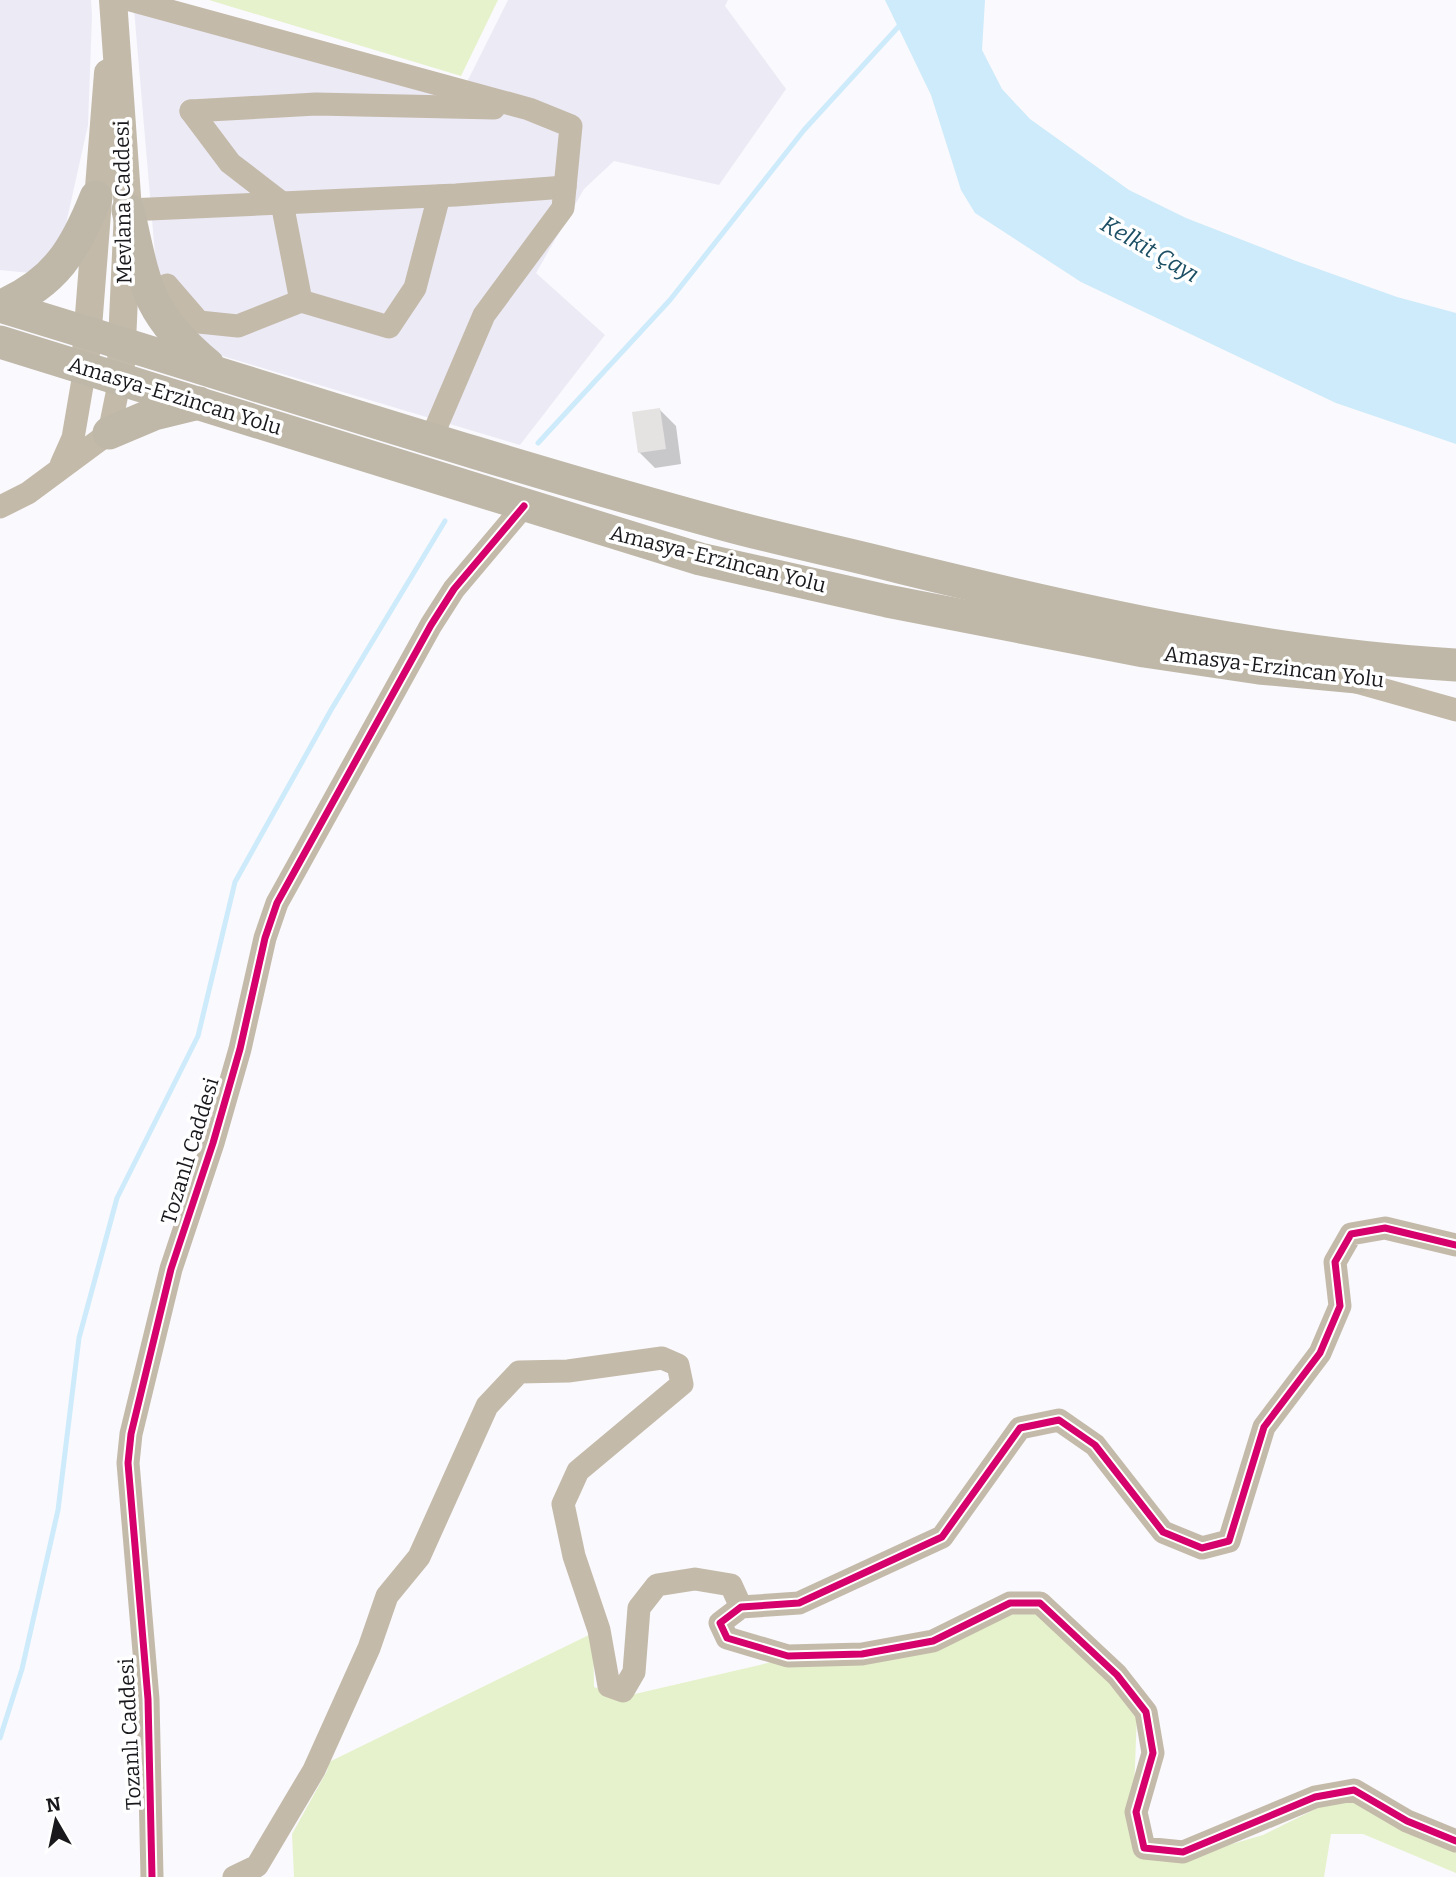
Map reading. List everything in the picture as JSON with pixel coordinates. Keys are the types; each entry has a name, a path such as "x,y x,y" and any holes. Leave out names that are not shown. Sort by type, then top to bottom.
{"highway":[{"path":"1,306 36,289 58,268 84,227 96,197"},
{"path":"128,210 153,304 172,333 218,373"},
{"path":"1,306 431,439 725,524 1047,603 1296,648 1384,660 1456,665"},
{"name":"Amasya-Erzincan Yolu","path":"4,349 85,368 700,559 887,601 1144,651 1259,668 1456,687"},
{"path":"109,433 154,414 200,403"}],"main road":[{"name":"Mevlana Caddesi","path":"85,368 102,113 114,13"},
{"name":"Mevlana Caddesi","path":"114,13 128,210 120,379"}],"street":[{"path":"130,0 529,109 571,126 563,208 484,315 431,439"},
{"path":"301,301 282,203 230,163 191,111 316,104 529,109"},
{"path":"128,210 439,196 565,187"},
{"path":"167,285 199,322 238,327 301,301 389,327 415,288 439,196"},
{"path":"61,465 73,438 85,368"},
{"path":"0,507 28,493 61,465 109,433 120,379"},
{"name":"Tozanlı Caddesi","path":"152,1877 148,1699 128,1463 131,1434 171,1269 213,1143 240,1049 265,938 277,904 431,625 454,589 524,506"},
{"path":"1332,676 1456,710"},
{"path":"1456,1245 1385,1228 1350,1234 1335,1262 1340,1306 1320,1353 1264,1427 1229,1541 1202,1548 1163,1532 1095,1446 1059,1420 1020,1428 942,1537 799,1603 741,1607 720,1623 727,1638 788,1656 862,1654 933,1641 1010,1604 1040,1603 1116,1675 1146,1712 1153,1753 1136,1812 1143,1849 1183,1852 1315,1797 1354,1790 1407,1821 1456,1841"},
{"path":"234,1877 257,1866 314,1770 369,1648 387,1596 419,1557 487,1406 519,1372 568,1371 662,1358 678,1365 682,1384 578,1471 563,1504 574,1556 599,1630 609,1686 623,1691 634,1672 639,1608 657,1585 695,1580 732,1585 741,1607"}],"shaded area":[{"path":"0,0 91,0 88,125 60,251 30,273 0,270"},
{"path":"508,0 728,0 725,6 786,89 719,185 614,161 584,189 536,273 605,335 520,445 209,352 167,308 156,266 134,9 461,94"}],"green space":[{"path":"209,0 498,0 461,76"},
{"path":"1029,1608 1116,1688 1137,1713 1132,1843 1170,1862 1263,1835 1340,1797 1456,1848 1456,1873 1363,1834 1331,1834 1324,1877 294,1877 292,1834 327,1771 329,1762 593,1633 594,1687 622,1697 785,1659 930,1646"}],"water":[{"name":"Kelkit Çayı","path":"885,0 985,0 982,50 1002,89 1030,119 1129,190 1186,218 1296,261 1397,297 1456,313 1456,444 1336,403 1081,282 975,213 961,190 931,95"}],"building":[{"path":"660,408 666,449 638,453 632,412"}],"waterway":[{"path":"538,443 670,300 804,130 900,25"},
{"path":"0,1738 22,1669 58,1510 79,1338 117,1198 198,1036 235,882 331,710 445,521"}],"cycle path":[{"path":"152,1877 148,1699 128,1463 131,1434 171,1269 213,1143 240,1049 265,938 277,903 431,625 454,589 524,506"},
{"path":"1456,1245 1385,1228 1351,1234 1335,1262 1340,1306 1320,1353 1264,1427 1229,1541 1202,1548 1163,1532 1095,1445 1059,1420 1020,1428 942,1537 799,1603 741,1607 720,1623 727,1638 788,1656 862,1654 933,1641 1010,1603 1040,1603 1117,1675 1146,1712 1153,1753 1136,1812 1144,1848 1183,1852 1315,1797 1354,1790 1407,1821 1456,1841"}]}
